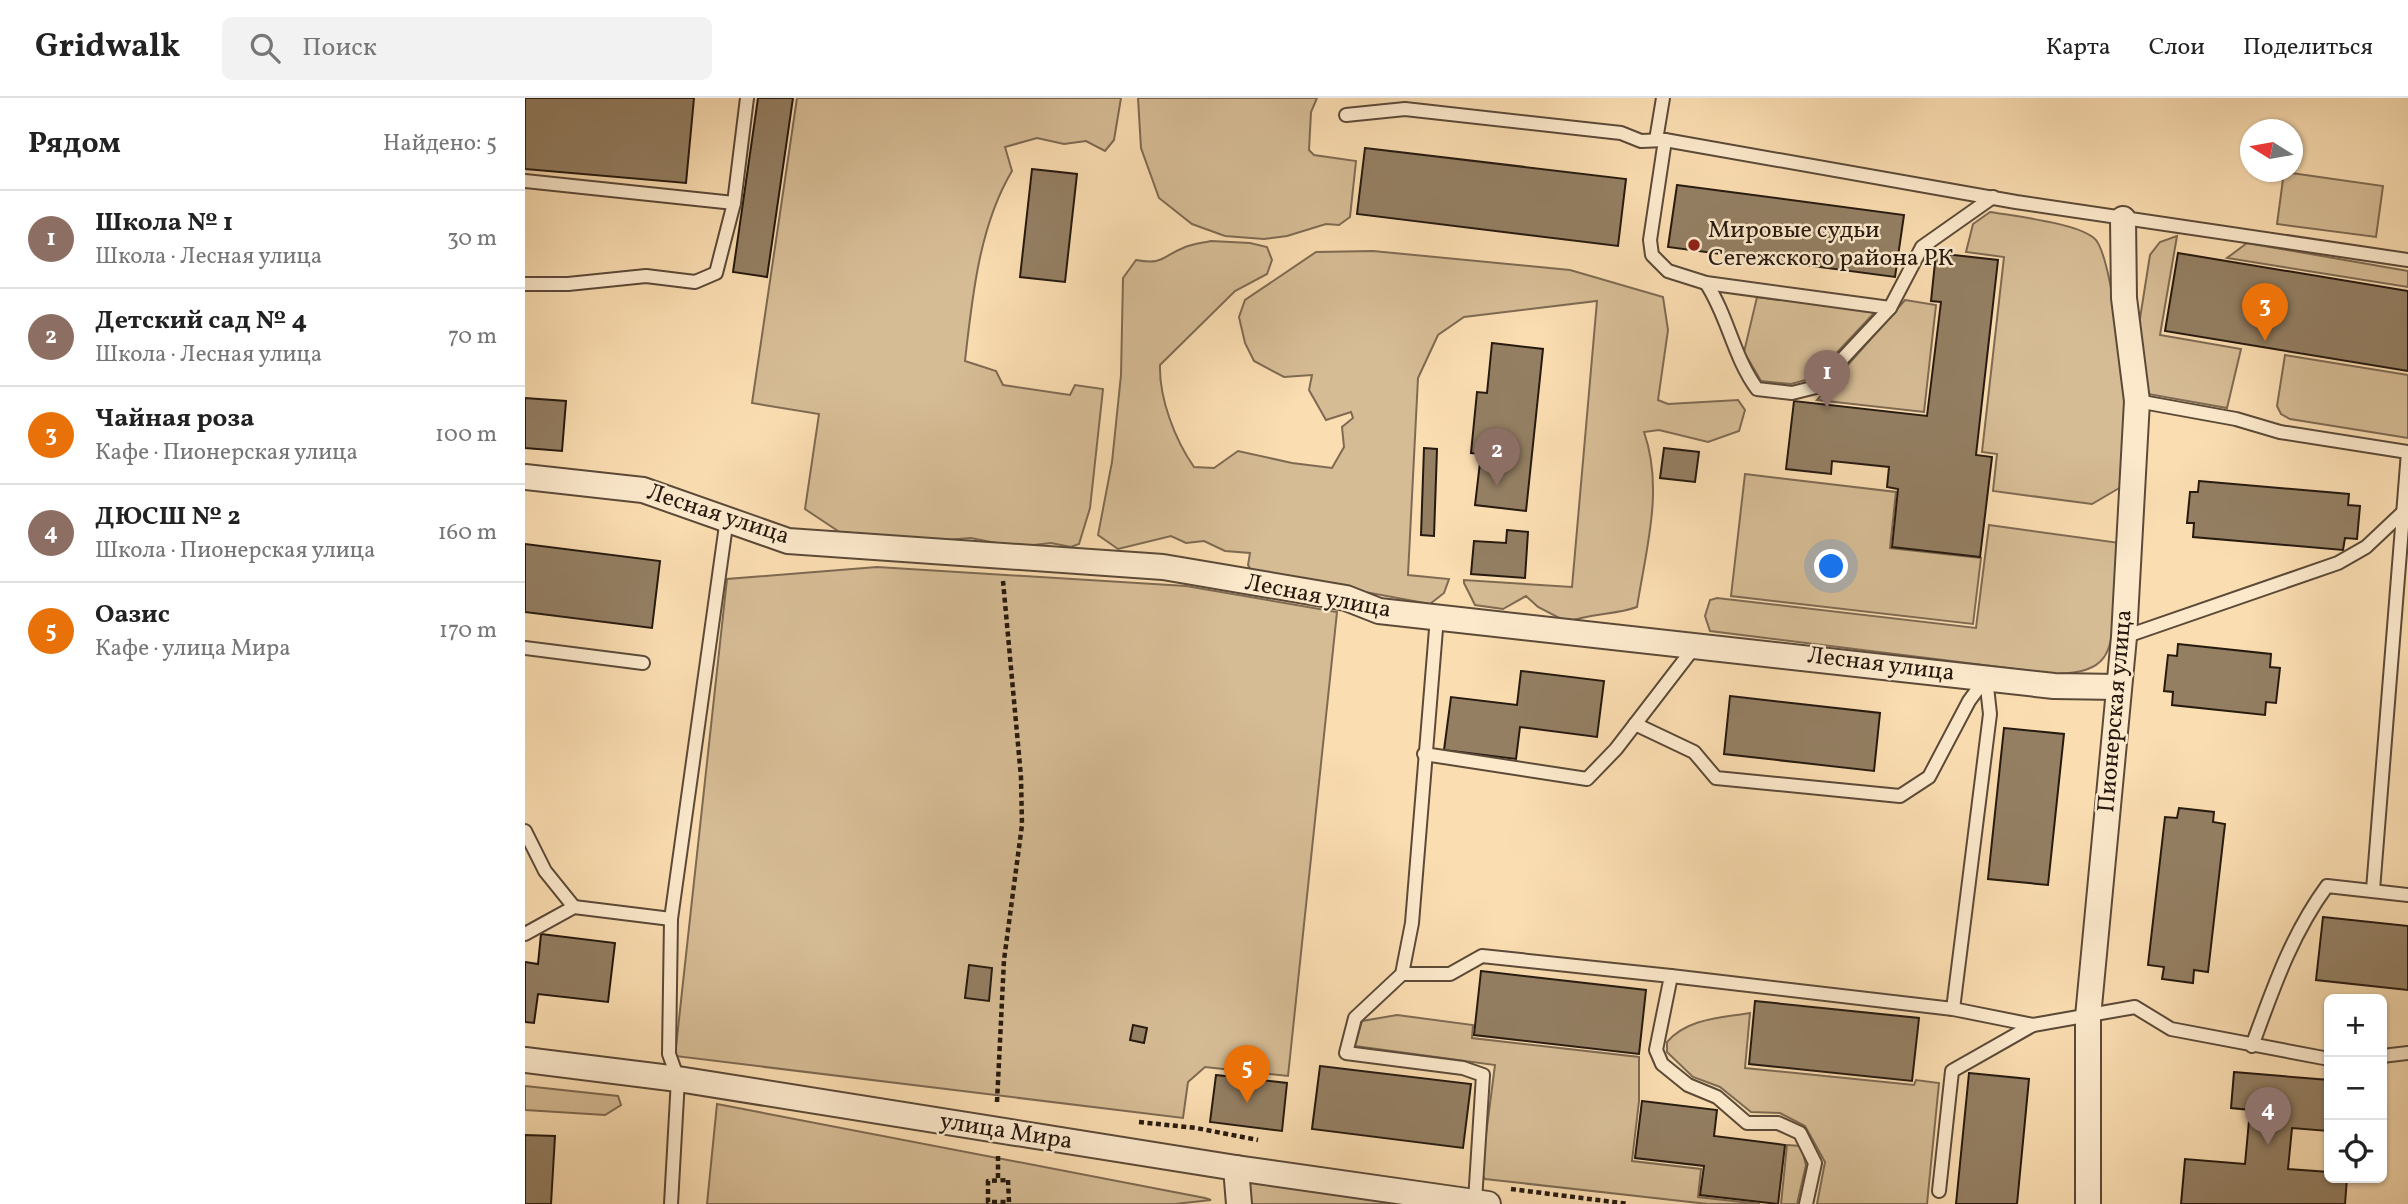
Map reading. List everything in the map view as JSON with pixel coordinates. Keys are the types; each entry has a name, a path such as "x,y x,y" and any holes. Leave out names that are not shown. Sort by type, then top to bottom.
{"street":[{"name":"Пионерская улица","path":"2088,1204 2088,1017 2124,637 2137,401 2124,299 2123,219"},
{"name":"Лесная улица","path":"525,477 643,490 788,541 1163,567 1346,598 1380,611 2054,686 2119,687"},
{"name":"улица Мира","path":"525,1060 678,1079 1236,1168 1481,1203"},
{"path":"1236,1168 1239,1204"}],"lane":[{"path":"525,284 568,284 646,276 695,282 716,273 734,203 747,98"},
{"path":"1663,98 1650,240 1652,255 1668,271 1706,283 1890,308"},
{"path":"1346,115 1405,109 1621,132 1641,141 1660,140 2123,219 2408,260"},
{"path":"525,181 734,203"},
{"path":"1706,283 1718,300 1744,371 1757,389 1773,393 1792,393 1815,387 1890,308 1904,286 1922,247 1993,197"},
{"path":"2137,401 2236,419 2280,432 2408,452 2373,890"},
{"path":"2124,637 2338,563 2366,547 2405,514"},
{"path":"671,1204 678,1079 669,1054 671,919 727,518"},
{"path":"1437,617 1412,923 1402,974 1355,1018 1346,1053 1463,1068 1482,1074 1481,1203"},
{"path":"1424,754 1587,779 1635,724 1696,645"},
{"path":"525,648 643,663"},
{"path":"1635,724 1694,752 1716,778 1900,796 1929,777 1969,701 1986,678"},
{"path":"1953,1009 1990,714 1986,678"},
{"path":"525,831 545,872 573,907"},
{"path":"2252,1046 2287,950 2327,886 2408,895"},
{"path":"525,934 573,907 671,919"},
{"path":"1402,974 1450,974 1482,956 1953,1009 2033,1025 2135,1007 2171,1029 2324,1058"},
{"path":"1671,976 1656,1050 1662,1064 1688,1085 1717,1097 1747,1123 1778,1123 1800,1133 1815,1163 1807,1204"},
{"path":"1939,1191 1952,1071 2033,1025"},
{"path":"2387,1055 2408,1053"}],"path":[{"path":"996,1107 1004,960 1022,825 1021,777 1002,591 1007,555"},
{"path":"1008,1180 1009,1202 988,1202 988,1181 1008,1180"}],"shaded area":[{"path":"797,98 1121,98 1114,140 1105,151 1086,141 1064,144 1037,138 1005,147 1012,171 1001,192 984,239 974,288 965,361 996,371 1003,385 1070,395 1075,385 1103,389 1090,508 1079,544 1071,547 1051,543 1016,547 971,538 945,540 847,537 805,509 819,414 752,403"},
{"path":"1138,98 1317,98 1311,112 1309,150 1314,155 1356,161 1350,217 1339,225 1326,224 1287,236 1264,239 1225,236 1192,224 1159,198 1141,148"},
{"path":"2303,175 2383,186 2376,237 2277,224 2283,182 2303,182"},
{"path":"1990,212 2044,221 2085,233 2094,238 2106,265 2119,341 2125,422 2121,487 2092,504 1993,491 1997,454 1982,452 2004,257 1966,252 1973,224"},
{"path":"2177,236 2160,335 2241,349 2227,408 2148,394 2138,331 2150,255 2160,242"},
{"path":"1211,241 1250,243 1267,247 1272,260 1267,274 1235,291 1160,365 1162,391 1169,418 1194,467 1214,468 1238,451 1292,463 1332,468 1344,447 1342,427 1353,418 1351,412 1326,420 1309,390 1312,375 1284,377 1254,361 1245,343 1239,317 1245,300 1316,252 1373,251 1570,270 1663,297 1668,330 1658,400 1668,404 1738,400 1745,410 1739,431 1708,442 1659,430 1644,432 1653,475 1653,497 1637,607 1567,622 1538,607 1526,596 1503,609 1475,605 1464,583 1464,580 1572,587 1597,301 1464,317 1438,335 1418,378 1408,575 1449,579 1444,593 1430,604 1316,583 1254,575 1248,565 1250,553 1225,551 1204,541 1186,543 1171,536 1118,549 1098,535 1112,462 1121,375 1123,278 1136,260 1157,261 1186,247"},
{"path":"2247,243 2408,271 2408,287 2227,258"},
{"path":"1757,297 1876,311 1813,378 1791,384 1761,381 1744,352"},
{"path":"1905,300 1936,305 1924,412 1817,400"},
{"path":"2285,355 2408,375 2408,438 2290,419 2281,414 2277,406"},
{"path":"1745,474 1896,492 1890,548 1981,558 1973,624 1731,596"},
{"path":"1989,525 2120,543 2111,638 2103,658 2096,665 2073,673 2056,674 1710,631 1705,616 1710,600 1717,598 1976,628"},
{"path":"877,567 1186,586 1337,612 1288,1076 1205,1067 1188,1082 1183,1118 675,1056 727,579"},
{"path":"1750,1013 1745,1068 1914,1085 1916,1080 1939,1083 1927,1204 1817,1204 1825,1162 1805,1126 1780,1113 1751,1112 1720,1087 1693,1077 1667,1052 1667,1042 1685,1028 1705,1020"},
{"path":"1397,1015 1473,1025 1472,1038 1639,1057 1639,1101 1632,1161 1701,1169 1698,1197 1760,1204 1708,1204 1485,1179 1481,1173 1495,1065 1355,1046 1362,1021"},
{"path":"525,1086 618,1096 621,1105 605,1115 525,1110"},
{"path":"717,1104 1211,1200 1175,1204 707,1204"},
{"path":"1787,1145 1801,1146 1806,1165 1797,1204 1781,1204"},
{"path":"1249,1181 1428,1204 1249,1204"}],"building":[{"path":"525,98 694,98 686,183 525,169"},
{"path":"758,98 793,98 767,277 733,272"},
{"path":"1365,148 1626,179 1618,246 1357,214"},
{"path":"1032,169 1077,174 1065,282 1020,277"},
{"path":"1677,185 1904,215 1895,277 1668,247"},
{"path":"1936,253 1998,260 1976,455 1992,457 1980,557 1892,547 1898,489 1887,487 1889,467 1832,461 1831,474 1786,469 1794,401 1927,416 1941,302 1931,301"},
{"path":"2178,253 2408,291 2408,371 2165,331"},
{"path":"1492,343 1543,349 1526,511 1475,505 1481,454 1471,453 1477,392 1487,393"},
{"path":"525,398 566,401 562,451 525,448"},
{"path":"1424,448 1437,449 1434,536 1421,535"},
{"path":"1664,448 1699,452 1695,482 1660,478"},
{"path":"2199,481 2349,494 2348,505 2360,506 2357,539 2345,538 2343,550 2193,537 2194,523 2187,523 2190,492 2198,492"},
{"path":"1507,530 1528,532 1525,578 1471,574 1474,541 1506,543"},
{"path":"525,544 660,561 652,628 525,612"},
{"path":"2178,644 2271,654 2270,667 2280,668 2276,703 2266,702 2265,715 2172,705 2173,692 2164,691 2168,655 2177,656"},
{"path":"1521,671 1604,681 1597,737 1520,727 1516,759 1444,750 1451,697 1517,705"},
{"path":"1730,696 1880,713 1874,771 1724,754"},
{"path":"2004,728 2064,734 2048,885 1988,879"},
{"path":"2179,808 2214,812 2213,822 2225,824 2208,972 2194,970 2193,983 2162,979 2164,967 2148,965 2165,817 2177,818"},
{"path":"2323,917 2408,926 2408,990 2316,980"},
{"path":"541,934 615,943 608,1002 538,994 534,1023 525,1022 525,962 538,964"},
{"path":"969,965 992,968 989,1001 965,998"},
{"path":"1481,971 1646,990 1639,1054 1474,1035"},
{"path":"1755,1001 1919,1018 1912,1081 1749,1064"},
{"path":"1133,1025 1147,1028 1144,1043 1130,1040"},
{"path":"1320,1066 1471,1084 1463,1148 1312,1129"},
{"path":"2234,1072 2324,1080 2324,1131 2292,1128 2288,1169 2324,1172 2324,1183 2347,1183 2345,1204 2181,1204 2185,1159 2245,1164 2250,1110 2231,1108"},
{"path":"1969,1073 2029,1079 2017,1204 1956,1204"},
{"path":"1216,1075 1287,1083 1282,1131 1210,1122"},
{"path":"1642,1101 1717,1110 1714,1136 1785,1145 1778,1204 1700,1195 1704,1166 1635,1158"},
{"path":"525,1135 555,1136 551,1204 525,1204"}],"place":[{"name":"Мировые судьи Сегежского района РК","path":"1694,245"},
{"name":"Чайная роза","path":"2265,341"},
{"name":"Школа № 1","path":"1827,408"},
{"name":"Детский сад № 4","path":"1497,486"},
{"name":"Оазис","path":"1247,1103"},
{"name":"ДЮСШ № 2","path":"2268,1145"}]}
